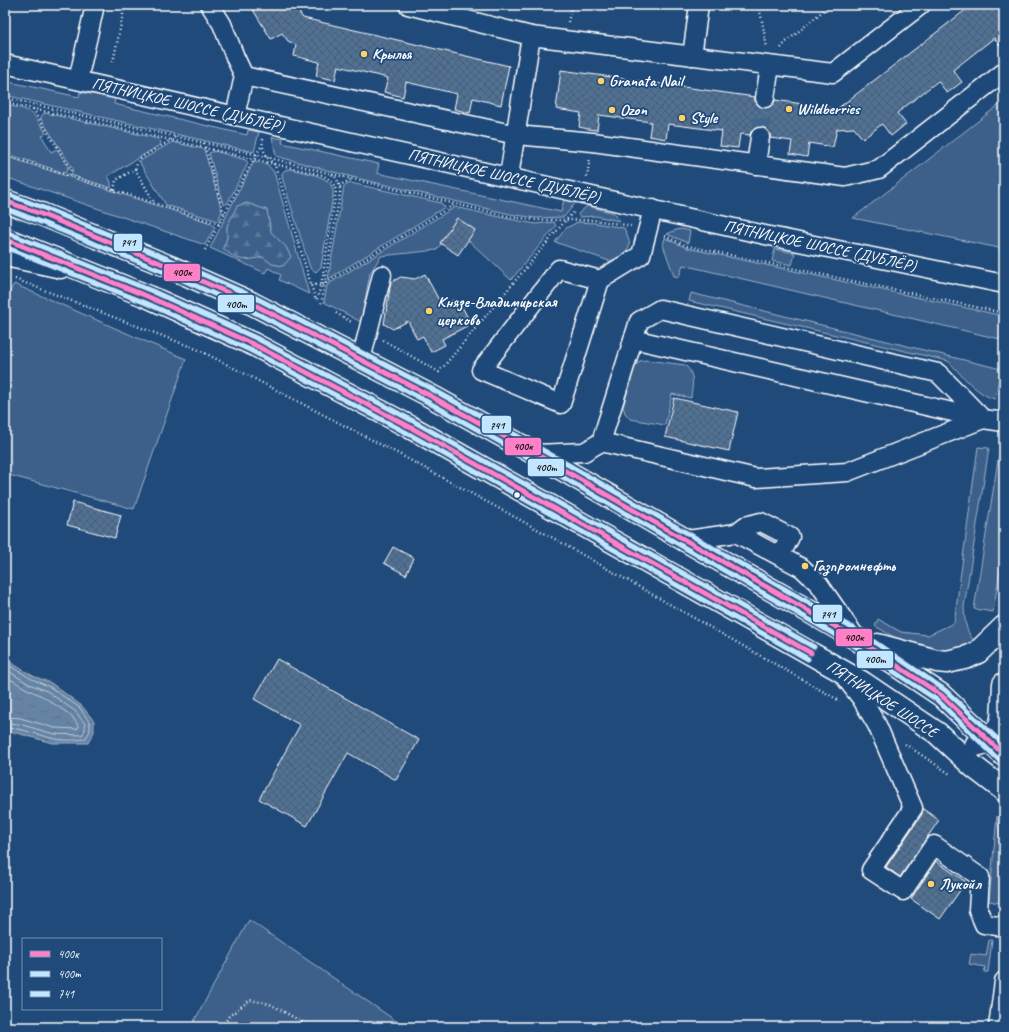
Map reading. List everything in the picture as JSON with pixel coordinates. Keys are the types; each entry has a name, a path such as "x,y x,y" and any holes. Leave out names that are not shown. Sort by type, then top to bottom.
{"main road":[{"name":"ПЯТНИЦКОЕ ШОССЕ","path":"5,201 41,214 252,303 428,394 688,540 857,639 941,695 999,746"},
{"name":"ПЯТНИЦКОЕ ШОССЕ","path":"5,254 107,279 150,297 253,344 410,427 863,683 937,733 974,767 1004,790"},
{"path":"857,639 936,661 947,662 968,657 978,652 1004,627"},
{"path":"937,733 957,743 999,746 995,736 1002,720 1004,684"}],"street":[{"path":"78,80 95,5"},
{"path":"210,5 222,24 244,76 235,116"},
{"path":"408,5 531,36 833,73 921,5"},
{"path":"692,56 699,5"},
{"path":"509,176 531,36"},
{"name":"ПЯТНИЦКОЕ ШОССЕ (ДУБЛЁР)","path":"5,64 509,176 765,235 1004,284"},
{"path":"765,98 770,66"},
{"path":"244,76 516,135 593,142 845,177 879,169 1004,72"},
{"path":"756,165 760,137"},
{"path":"600,280 559,269 481,370 561,404 600,280 641,254 653,209"},
{"path":"361,360 382,275"},
{"path":"536,454 584,452 601,442 638,321 660,310 938,373 983,419"},
{"path":"633,339 983,419 1004,422"},
{"path":"601,442 756,478 847,472 983,419"},
{"path":"688,540 736,533 802,568 819,584 857,639"},
{"path":"838,668 861,698 877,725 913,808 871,870 903,891 934,845 980,876 978,910 984,924 1004,927"},
{"path":"998,1027 1004,981"}],"path":[{"path":"113,62 126,5"},
{"path":"577,5 591,5"},
{"path":"759,5 770,66"},
{"path":"770,66 784,42 828,5"},
{"path":"5,98 256,154 352,179 516,218 536,220 594,220 647,229 687,246 1004,313"},
{"path":"5,103 275,165 322,175 332,182 336,191 321,286 316,302 275,165 267,157 262,145"},
{"path":"29,104 71,169 69,175"},
{"path":"205,250 253,159 262,145 267,123"},
{"path":"114,190 116,180 135,170 139,159 177,136"},
{"path":"336,313 439,372 566,220 581,205 585,194 593,142"},
{"path":"204,143 224,214"},
{"path":"5,155 219,224"},
{"path":"135,170 155,203"},
{"path":"332,174 335,176 340,188"},
{"path":"322,305 340,188 342,184 352,179"},
{"path":"311,284 321,286 325,284 455,204"},
{"path":"12,278 199,350 546,534 842,702"},
{"path":"902,742 953,776"},
{"path":"222,1027 229,1016 250,1000 270,1004 311,1027"}],"green space":[{"path":"5,81 79,97 80,92 115,98 114,104 247,135 248,130 259,132 254,152 5,95"},
{"path":"1004,101 1004,249 853,218"},
{"path":"5,105 21,108 34,115 46,133 42,136 51,152 57,149 68,166 65,173 5,153"},
{"path":"46,113 159,139 161,143 108,176 111,182 111,188 71,175 73,169 41,119 43,114"},
{"path":"272,137 283,139 282,143 379,164 377,173 561,212 564,199 576,202 564,217 536,218 510,214 352,177 276,156"},
{"path":"172,142 204,149 222,211 218,221 166,205 141,165 140,161"},
{"path":"215,151 246,160 248,163 227,204 223,204 209,153"},
{"path":"5,156 211,223 215,227 205,245 5,177"},
{"path":"254,161 267,164 274,172 309,294 279,280 281,275 268,268 265,273 210,248"},
{"path":"291,169 325,179 330,183 333,189 321,267 316,272 310,268 282,177 282,173 285,170"},
{"path":"351,183 441,203 445,207 328,279 344,186"},
{"path":"247,203 267,210 271,232 286,247 291,257 283,266 272,264 263,257 246,260 237,258 223,248 227,238 227,226 237,206"},
{"path":"587,206 614,213 620,221 595,216 580,217 578,214"},
{"path":"455,207 536,224 554,222 556,226 511,280 468,240 475,230 457,218 437,250 381,256 370,273 361,322 324,302 327,285"},
{"path":"578,222 595,223 624,228 629,240 628,250 618,258 609,261 555,242 566,228"},
{"path":"682,229 690,231 688,243 667,234 676,230"},
{"path":"665,238 687,248 1004,316 1004,340 683,265 679,277 674,276 663,245"},
{"path":"775,249 795,253 792,265 772,261"},
{"path":"14,284 186,359 134,509 5,474 5,300"},
{"path":"691,293 1001,369 995,399 988,397 975,388 948,361 689,301"},
{"path":"647,360 685,365 691,373 691,398 672,394 665,425 630,419 625,413 623,407 635,366 640,361"},
{"path":"978,447 989,448 964,607 967,628 971,637 979,646 957,657 904,643 875,626 878,619 901,632 928,635 954,623"},
{"path":"999,454 1004,457 1004,546 993,612 974,609"},
{"path":"997,816 1004,856 999,903 989,901"},
{"path":"249,920 405,1027 191,1027"},
{"path":"989,940 992,940 988,972 984,972 985,967 969,964 971,954 986,956"}],"water":[{"path":"5,659 33,676 51,683 82,706 94,721 94,732 88,743 52,743 17,733 5,732"}],"building":[{"path":"250,5 294,5 303,18 509,66 501,105 473,98 470,113 454,109 457,94 406,82 403,97 384,92 388,78 338,66 335,80 316,76 319,62 294,56 296,45 288,41 282,33 271,39"},
{"path":"972,5 1004,5 1004,50 994,38 953,70 962,82 947,93 938,81 897,113 906,124 891,136 882,124 863,139 854,128 837,129 833,147 809,143 807,157 790,154 792,141 770,138 770,133 762,127 756,127 750,135 740,134 738,148 720,146 722,131 668,124 666,139 649,136 651,122 599,115 597,130 588,129 579,127 581,113 556,109 561,70 755,97 755,101 758,106 764,108 769,108 773,105 775,100 837,109"},
{"path":"457,218 475,230 458,255 440,243"},
{"name":"Князе-Владимирская церковь","path":"425,274 442,306 453,300 456,307 461,305 469,320 465,322 467,326 442,339 445,345 431,352 423,336 417,339 408,321 393,329 384,324 391,282 401,277 415,279"},
{"path":"674,398 738,412 729,451 665,437"},
{"path":"73,502 121,515 115,538 67,525"},
{"path":"393,547 414,558 406,575 384,563"},
{"path":"277,659 419,740 396,780 348,753 307,826 259,799 300,725 254,699"},
{"path":"923,809 939,820 900,877 886,867 922,814"},
{"path":"936,861 966,882 940,919 911,899"}],"tunnel":[{"path":"760,137 765,98"}],"transit line":[{"name":"741","path":"7,194 173,261 254,297 430,388 539,448 861,633 945,690 1004,745"},
{"name":"400к","path":"5,201 41,214 170,267 251,303 427,394 536,454 857,639 941,695 1004,755"},
{"name":"400т","path":"5,208 167,273 248,309 424,400 533,460 853,645 937,700 999,760"},
{"name":"741","path":"8,233 152,291 256,338 413,421 814,647"},
{"name":"400к","path":"5,239 149,297 253,344 410,427 811,653"},
{"name":"400т","path":"5,247 146,303 250,350 407,433 808,659"}],"place":[{"name":"Крылья","path":"364,54"},
{"name":"Granata Nail","path":"601,81"},
{"name":"Wildberries","path":"789,109"},
{"name":"Ozon","path":"612,110"},
{"name":"Style","path":"682,118"},
{"name":"Князе-Владимирская церковь","path":"429,311"},
{"name":"Газпромнефть","path":"805,566"},
{"name":"Лукойл","path":"931,884"}]}
